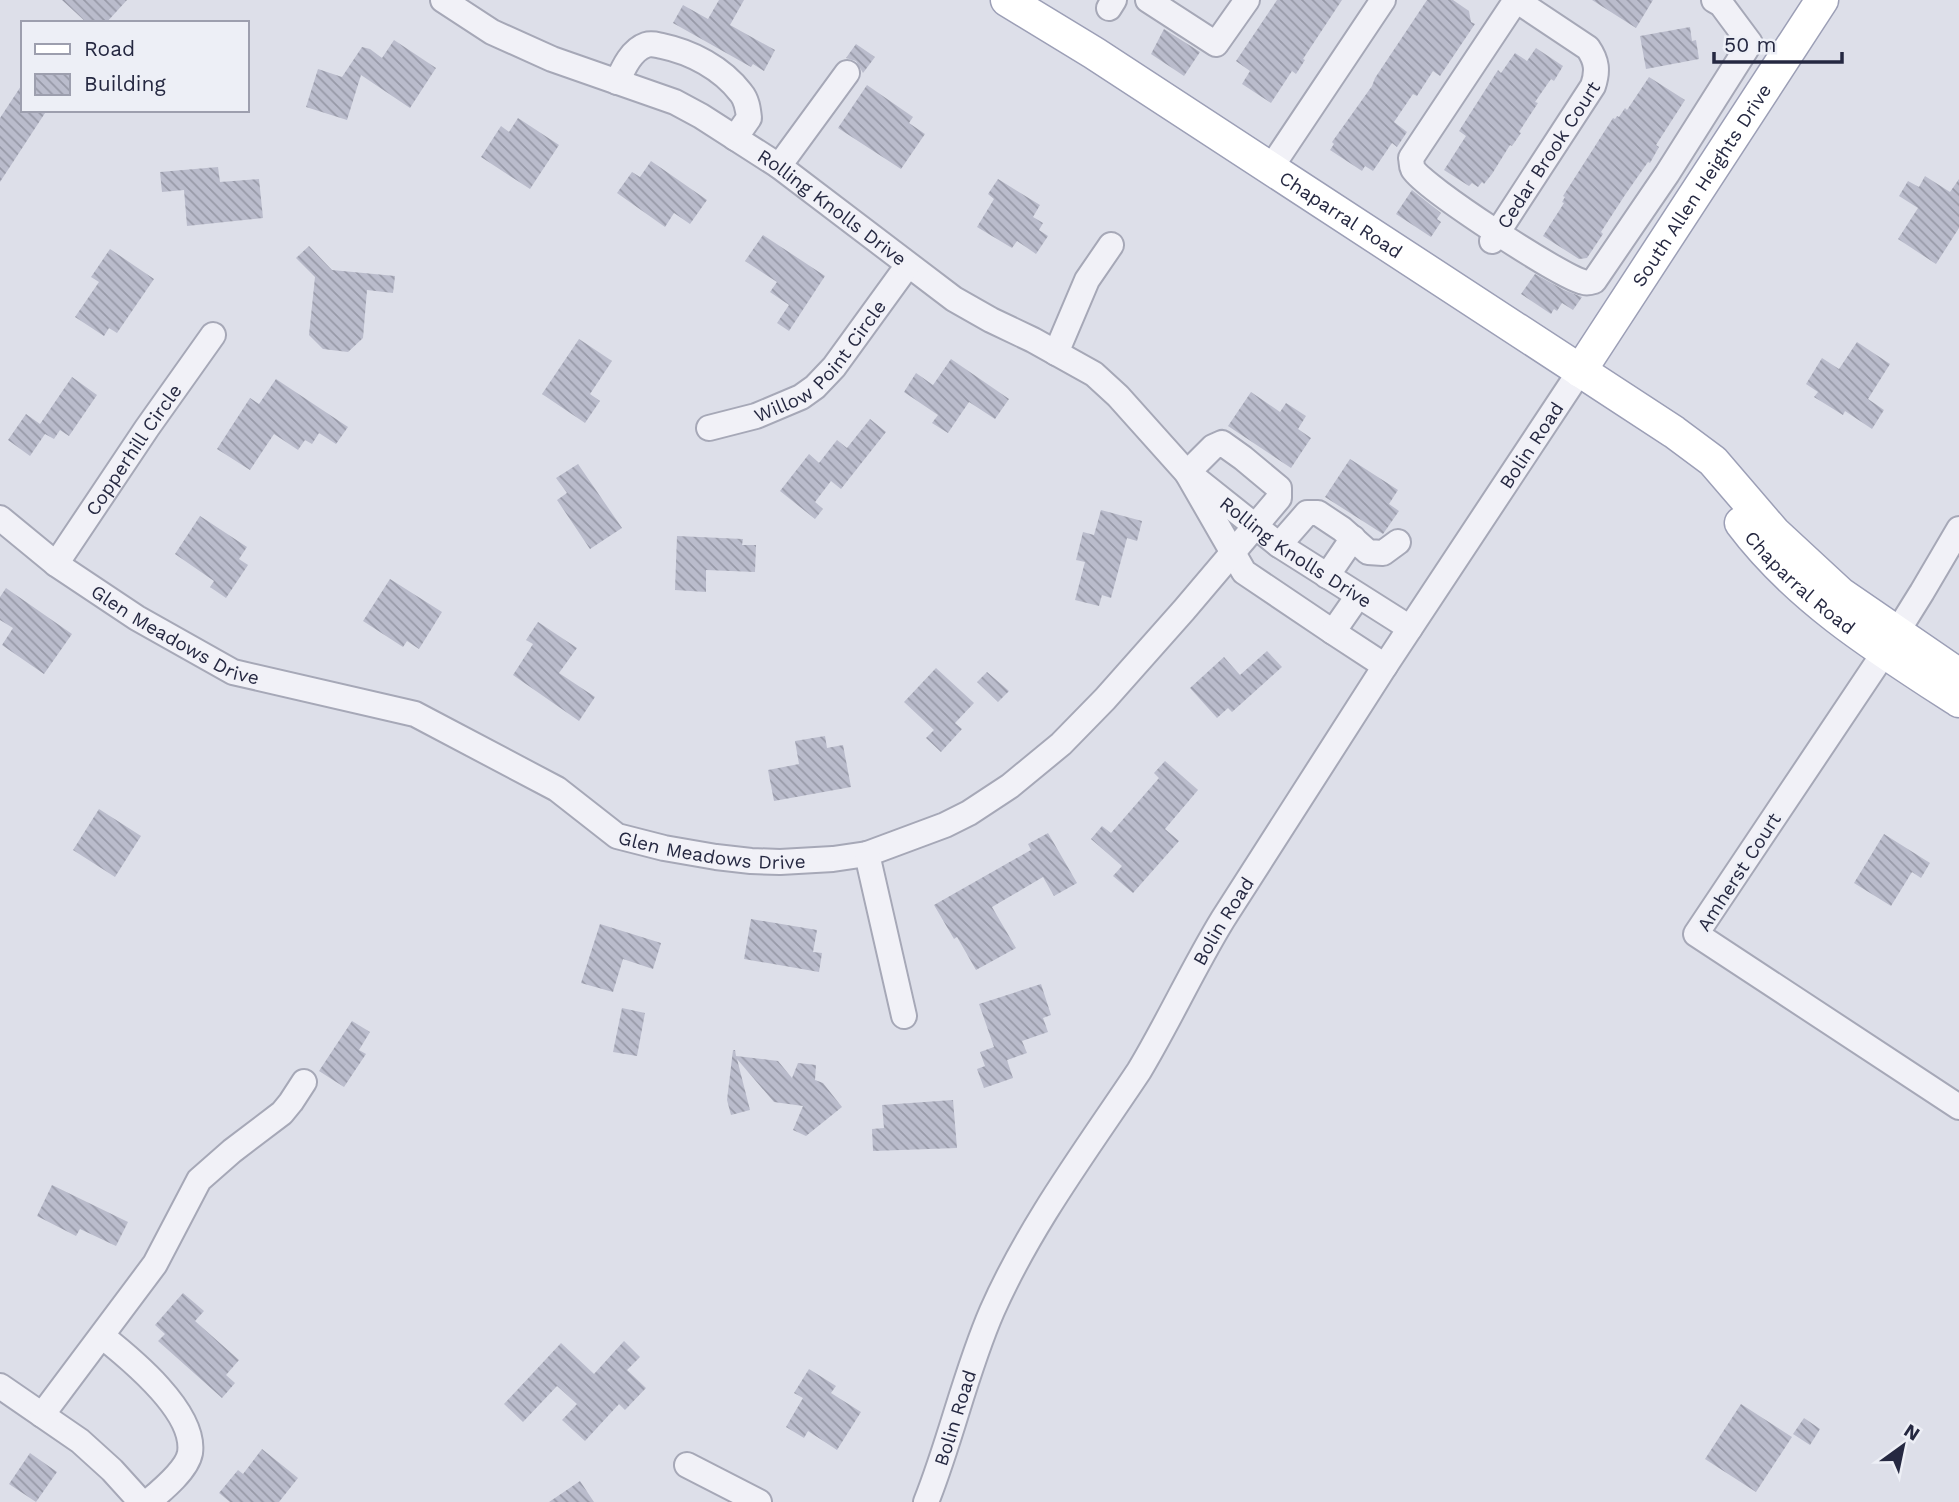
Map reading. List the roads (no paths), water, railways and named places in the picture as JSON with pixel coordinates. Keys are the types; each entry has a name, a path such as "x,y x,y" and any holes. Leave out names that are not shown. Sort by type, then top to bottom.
{"main road":[{"name":"Chaparral Road","path":"1007,0 1094,53 1674,432 1713,461 1774,532 1890,642 1959,701"},
{"name":"South Allen Heights Drive","path":"1580,371 1822,0"},
{"name":"Chaparral Road","path":"1890,642 1959,675"}],"street":[{"name":"Rolling Knolls Drive","path":"443,0 492,32 552,59 675,102 779,166 954,299 1094,374 1118,396 1186,473 1244,572 1385,666"},
{"path":"1147,0 1216,44 1247,0"},
{"path":"1270,169 1383,0"},
{"path":"1516,0 1411,158 1412,169 1428,185 1494,237 1583,282 1594,281 1667,174 1750,43 1720,1"},
{"name":"Cedar Brook Court","path":"1494,237 1597,76 1594,57 1580,42 1516,0"},
{"path":"617,82 625,63 644,46 652,44 691,55 726,78 741,92 747,103 749,118 735,138"},
{"path":"779,166 847,73"},
{"path":"1056,353 1087,280 1111,245"},
{"name":"Willow Point Circle","path":"709,428 756,416 801,397 815,387 834,367 908,265"},
{"name":"Copperhill Circle","path":"56,564 213,335"},
{"name":"Bolin Road","path":"926,1502 980,1341 1021,1252 1059,1189 1153,1048 1223,919 1385,666 1580,371"},
{"name":"Glen Meadows Drive","path":"0,518 56,564 137,618 233,671 415,714 557,789 617,836 664,848 751,861 780,862 867,854 945,825 1010,786 1061,744 1105,699 1279,498 1279,488 1222,443 1213,447 1186,473"},
{"name":"Rolling Knolls Drive","path":"1186,473 1279,545 1410,628"},
{"path":"1279,545 1307,513 1318,513 1368,552 1383,553 1398,542"},
{"path":"1890,642 1959,529"},
{"path":"1327,576 1353,538"},
{"path":"1333,632 1358,596"},
{"name":"Amherst Court","path":"1890,642 1696,934 1959,1107"},
{"path":"867,854 904,1016"},
{"path":"42,1415 155,1264 199,1180 282,1113 304,1082"},
{"path":"102,1336 123,1352 159,1389 180,1413 189,1434 190,1455 182,1469 148,1502"},
{"path":"0,1386 97,1455 141,1502"},
{"path":"687,1465 759,1502"}]}
